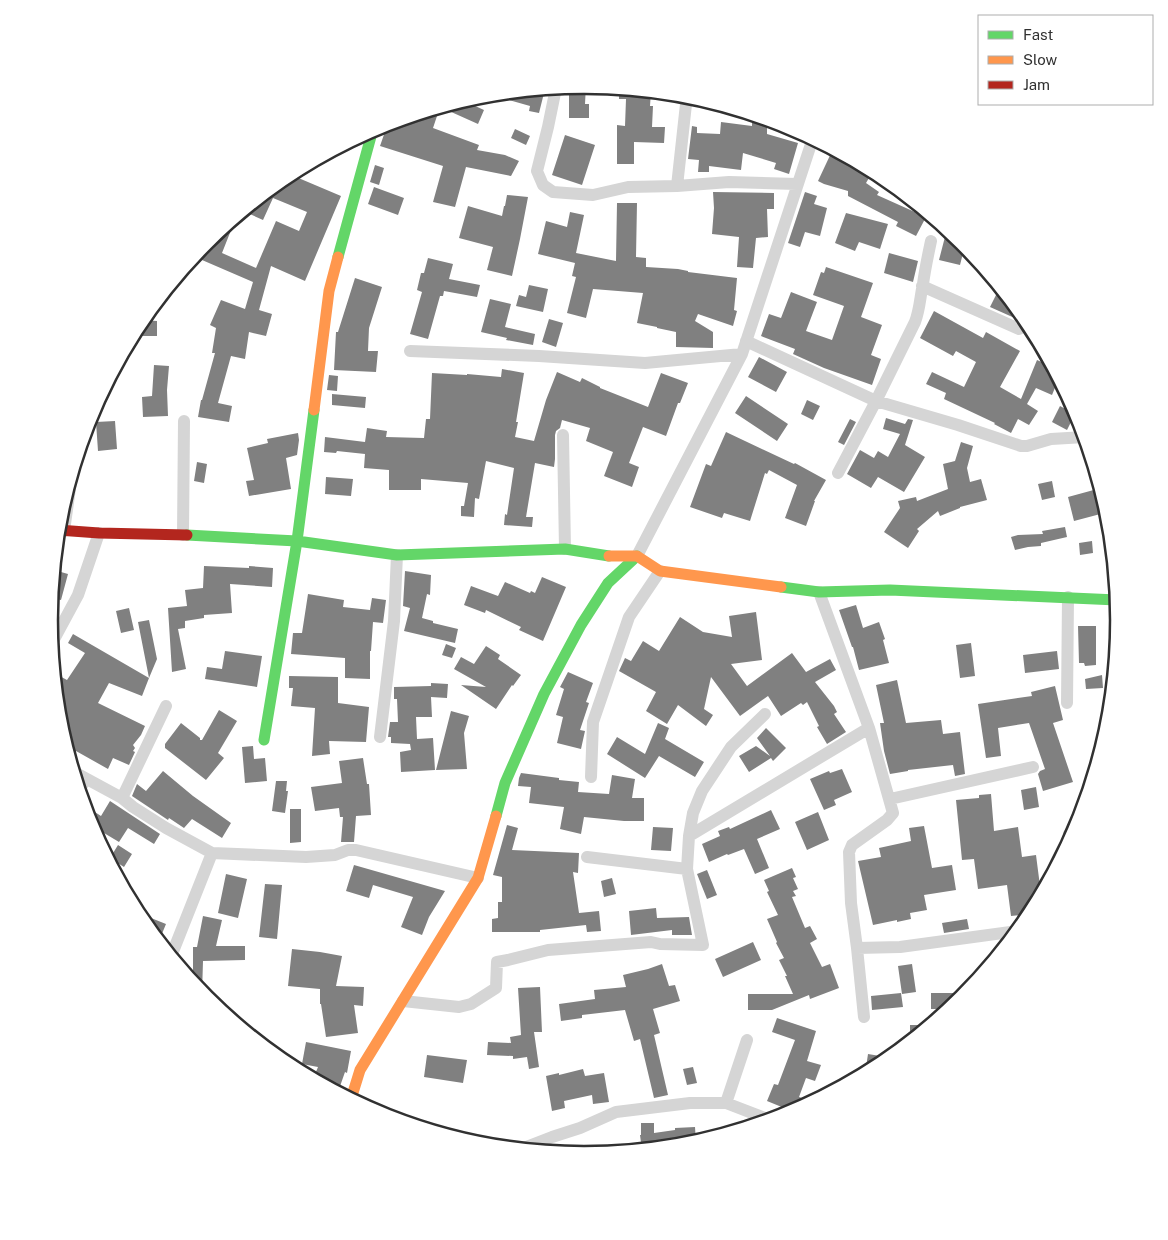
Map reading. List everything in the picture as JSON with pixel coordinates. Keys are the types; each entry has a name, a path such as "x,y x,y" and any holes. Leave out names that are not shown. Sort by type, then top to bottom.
{"street":[{"path":"555,95 537,171 543,185 552,192 593,195 628,187 729,182 797,184"},
{"path":"677,186 686,104"},
{"path":"264,740 297,541 329,291 371,139"},
{"path":"353,1093 360,1070 478,878 505,783 544,694 581,625 608,584 637,556 744,348 811,145"},
{"path":"838,473 876,402 919,313 931,241"},
{"path":"922,286 1019,330"},
{"path":"410,350 645,363 744,348 876,402 958,425 1021,446 1051,439 1077,437"},
{"path":"183,535 184,421"},
{"path":"563,435 565,549"},
{"path":"66,530 297,541 397,555 565,549 604,556 637,556 660,571 819,592 890,590 1109,600"},
{"path":"58,631 78,595 99,533"},
{"path":"380,737 394,621 397,555"},
{"path":"591,777 593,722 629,617 660,571"},
{"path":"819,592 869,728 893,813 887,820 852,845 849,852 851,903 864,1017"},
{"path":"1067,703 1068,597"},
{"path":"122,798 166,706"},
{"path":"403,1001 459,1006 471,1004 496,988 497,962 548,950 651,942 703,945 687,869 689,836 693,813 702,791 731,746 765,714"},
{"path":"689,836 869,728"},
{"path":"890,799 1033,767"},
{"path":"81,776 122,798 133,808 212,853 306,857 335,855 348,850 356,850 478,878"},
{"path":"83,783 86,779"},
{"path":"174,950 212,853"},
{"path":"587,857 687,869"},
{"path":"857,948 900,947 1008,932"},
{"path":"726,1103 747,1040"},
{"path":"536,1144 580,1128 616,1112 690,1103 726,1103 760,1116"}],"building":[{"path":"569,94 586,94 585,104 589,104 589,118 569,118"},
{"path":"619,95 651,98 650,106 653,106 652,127 665,127 664,143 634,142 634,164 617,164 617,125 625,126 626,99 619,99"},
{"path":"543,96 539,113 529,111 530,106 507,99"},
{"path":"474,105 484,110 478,124 449,111"},
{"path":"438,114 433,128 479,145 477,150 505,155 519,161 511,176 466,167 455,207 433,202 443,166 380,146 384,133"},
{"path":"721,122 752,126 752,122 755,122 767,127 767,134 798,143 789,174 774,169 776,163 743,153 741,170 709,166 709,172 698,172 699,160 688,159 692,126 697,127 697,133 720,134"},
{"path":"515,129 530,136 526,145 511,138"},
{"path":"565,135 595,145 582,185 552,175"},
{"path":"830,155 869,177 866,183 879,192 877,195 919,214 925,219 916,236 896,226 898,222 848,196 848,191 818,181"},
{"path":"375,165 384,168 379,185 370,182"},
{"path":"298,178 341,196 305,281 271,266 259,310 272,314 266,336 249,332 245,359 231,356 218,403 232,406 229,422 198,417 215,353 212,353 216,328 210,325 221,300 245,309 253,282 202,260 231,229 222,253 256,268 276,221 299,231 307,212 273,198 263,220 249,214"},
{"path":"374,187 404,198 398,215 368,204"},
{"path":"713,192 774,193 774,209 767,209 768,237 756,238 753,268 737,267 739,237 712,234"},
{"path":"805,192 817,196 814,204 827,208 820,236 805,232 800,247 788,243"},
{"path":"507,195 528,197 512,276 487,270 493,247 459,238 468,206 502,216"},
{"path":"617,203 637,203 636,257 646,258 646,267 678,269 737,278 734,310 737,311 733,326 698,314 695,321 713,332 713,348 676,347 676,332 637,323 643,293 593,289 586,318 567,313 576,277 572,276 575,263 538,254 546,221 567,227 570,212 584,215 576,253 616,261"},
{"path":"846,213 888,224 880,249 859,242 855,251 835,243"},
{"path":"945,237 963,255 960,265 939,260"},
{"path":"889,253 918,261 913,282 884,273"},
{"path":"428,258 453,264 449,279 480,285 477,297 444,291 443,296 440,296 428,339 410,334 422,292 417,290 421,273 424,273"},
{"path":"826,267 873,283 861,317 882,325 871,355 881,359 872,385 824,368 793,354 795,349 761,336 769,314 781,318 791,292 817,302 806,331 832,340 844,306 813,295 821,272 824,273"},
{"path":"355,278 382,287 369,328 368,351 378,351 376,372 334,370 336,332 338,332"},
{"path":"529,285 548,289 543,312 516,306 519,295 526,297"},
{"path":"997,293 1016,319 990,307"},
{"path":"490,299 511,304 505,327 535,334 533,345 506,340 507,338 481,332"},
{"path":"934,311 983,338 986,332 1020,351 1000,387 1021,399 1037,360 1043,363 1056,386 1052,395 1036,388 1027,404 1038,411 1029,425 1018,419 1011,433 995,423 944,399 946,393 926,384 932,372 964,387 976,362 956,351 953,356 920,338"},
{"path":"549,319 563,323 556,347 542,342"},
{"path":"151,321 157,321 157,336 141,336"},
{"path":"759,357 787,372 776,392 748,377"},
{"path":"154,365 169,366 167,390 168,416 143,417 142,397 152,396"},
{"path":"502,369 524,373 515,437 534,441 546,400 557,372 580,382 582,378 600,388 648,407 661,373 688,383 680,403 678,403 666,436 643,427 629,463 639,467 632,487 604,476 613,452 586,441 590,428 562,420 560,428 556,431 555,435 554,467 535,463 526,517 533,517 532,527 504,525 514,468 486,461 479,499 475,498 474,517 461,516 461,506 464,506 468,483 421,479 421,490 389,490 389,470 364,468 365,454 337,451 336,453 324,452 325,437 365,442 367,428 387,431 386,437 424,438 426,419 430,419 432,373 501,377"},
{"path":"329,375 338,376 337,391 327,390"},
{"path":"332,394 366,397 365,408 332,405"},
{"path":"746,396 788,424 777,441 735,413"},
{"path":"807,400 820,406 813,420 801,414"},
{"path":"1060,406 1066,409 1071,422 1067,430 1052,422"},
{"path":"886,418 905,424 908,419 913,420 905,445 925,457 904,492 878,477 871,488 847,474 860,450 874,458 878,451 888,457 900,434 883,429"},
{"path":"850,419 856,422 844,445 838,442"},
{"path":"115,421 117,449 98,451 97,422"},
{"path":"726,432 795,463 826,480 814,501 806,526 785,518 797,485 769,470 767,474 765,473 750,521 724,513 722,518 690,507 706,464 711,466"},
{"path":"298,433 297,455 286,458 291,489 249,496 246,481 254,480 247,448 268,443 267,439"},
{"path":"961,442 973,446 967,468 970,482 981,479 987,500 960,507 940,516 938,511 917,529 919,531 908,548 884,532 900,508 898,501 916,497 917,501 948,489 943,464 955,461"},
{"path":"197,462 207,464 204,483 194,481"},
{"path":"326,477 353,479 351,496 325,494"},
{"path":"1052,481 1055,497 1042,500 1038,484"},
{"path":"1094,490 1099,514 1074,521 1068,497"},
{"path":"1065,527 1067,537 1041,543 1041,546 1015,550 1011,537 1043,534 1042,531"},
{"path":"1092,541 1093,553 1080,555 1079,543"},
{"path":"204,566 273,568 272,587 230,584 232,613 204,615 204,618 185,621 185,628 178,629 186,669 172,672 168,608 187,606 185,590 203,588"},
{"path":"405,571 431,575 430,595 427,594 422,618 433,621 433,623 458,629 455,643 404,631 410,608 403,606"},
{"path":"60,572 68,574 61,600 59,600"},
{"path":"542,577 566,587 543,641 519,630 521,627 486,610 485,613 464,605 471,586 498,596 505,582 530,593 531,591 535,593"},
{"path":"308,594 344,600 343,607 370,610 372,598 386,600 383,623 373,622 370,679 345,678 345,658 291,654 293,633 302,633"},
{"path":"856,605 863,628 879,622 885,639 883,640 889,663 859,670 853,647 839,610"},
{"path":"129,608 134,630 121,633 116,611"},
{"path":"756,612 762,660 731,664 747,686 792,653 806,672 830,659 836,670 815,682 834,706 837,712 834,714 846,732 827,744 817,727 819,726 807,702 803,705 801,703 781,716 768,696 740,716 711,677 704,709 713,715 706,726 678,705 667,724 646,711 656,692 619,671 625,658 631,661 643,641 659,651 680,617 703,632 732,637 729,616"},
{"path":"149,620 157,659 149,678 138,622"},
{"path":"1078,626 1096,626 1096,665 1085,666 1084,663 1079,663"},
{"path":"73,634 149,678 142,696 109,683 98,703 145,726 133,745 135,748 133,751 135,752 129,765 113,758 108,769 76,751 74,753 61,677 67,680 85,653 68,643"},
{"path":"971,643 975,676 960,678 956,645"},
{"path":"446,644 456,648 452,658 442,655"},
{"path":"486,646 500,655 498,659 521,675 496,709 461,685 486,687 454,669 461,657 474,664"},
{"path":"225,651 262,656 257,687 205,679 207,667 222,669"},
{"path":"1057,651 1059,669 1025,673 1023,655"},
{"path":"568,672 593,683 586,702 589,703 580,730 585,731 581,749 557,743 563,717 556,715 564,689 560,687"},
{"path":"1102,675 1103,688 1086,689 1085,679"},
{"path":"289,676 338,677 338,703 369,707 366,742 329,741 330,754 312,756 315,708 291,706 293,688 289,688"},
{"path":"897,680 906,723 941,720 943,734 960,732 965,774 955,776 953,765 890,774 884,751 880,723 884,723 876,685"},
{"path":"431,683 448,684 447,698 431,697 432,717 416,717 417,739 433,738 435,770 401,772 400,752 411,750 410,744 391,743 391,737 388,737 390,722 398,722 397,699 394,699 394,687 431,686"},
{"path":"1055,686 1063,720 1053,723 1073,782 1043,791 1038,774 1045,769 1029,723 998,728 1001,756 986,758 978,704 1032,696 1031,692"},
{"path":"219,710 237,721 218,753 224,758 206,780 165,748 165,744 181,723 202,740"},
{"path":"451,711 469,716 464,733 467,769 436,770"},
{"path":"658,723 669,728 665,739 704,762 695,777 659,756 645,778 607,754 617,737 645,754"},
{"path":"766,728 786,748 773,761 771,758 749,772 739,756 756,746 770,756 757,738"},
{"path":"253,746 254,759 265,758 267,781 245,783 242,747"},
{"path":"363,758 367,784 369,784 371,815 356,816 354,842 341,842 343,817 340,817 339,808 315,811 311,787 342,783 339,761"},
{"path":"842,769 852,792 834,800 836,805 824,810 810,779 829,771 830,773"},
{"path":"163,771 193,796 231,823 222,838 192,819 184,828 169,818 168,820 132,796 137,784 146,791"},
{"path":"521,773 579,782 578,792 609,794 612,775 635,779 632,798 644,798 644,821 584,817 581,834 560,829 564,807 529,803 531,787 518,786"},
{"path":"276,781 287,781 286,791 288,791 285,813 272,811"},
{"path":"1036,787 1039,807 1024,810 1021,790"},
{"path":"991,794 994,831 1018,827 1022,857 1036,855 1040,884 1021,915 1011,916 1007,885 978,889 974,859 962,860 956,800 979,798 979,795"},
{"path":"110,801 160,834 154,844 128,828 119,842 103,832 94,812 101,816"},
{"path":"290,809 301,809 301,842 290,843"},
{"path":"771,810 780,829 757,839 769,868 755,874 744,849 709,862 702,844 720,836 718,831 729,827 730,829"},
{"path":"818,812 829,840 807,850 795,822"},
{"path":"507,825 518,828 512,850 579,853 578,873 573,872 579,913 599,911 601,931 587,932 586,925 540,930 540,932 492,932 492,919 498,918 498,902 502,902 502,877 493,875"},
{"path":"924,826 932,868 952,865 956,890 924,895 927,910 910,913 911,919 873,925 858,861 881,857 879,848 911,841 909,828"},
{"path":"653,827 673,828 671,851 651,850"},
{"path":"118,845 132,854 124,867 117,863 112,854"},
{"path":"354,865 445,891 429,917 422,935 401,927 413,897 373,885 369,898 346,891"},
{"path":"792,868 796,877 793,878 798,889 793,891 796,896 792,897 805,928 810,926 817,939 810,943 822,967 830,964 839,988 810,999 809,995 772,1010 748,1010 748,994 793,994 779,960 784,958 767,919 778,915 767,892 769,891 764,880"},
{"path":"707,870 717,895 707,899 697,874"},
{"path":"226,874 247,879 238,918 218,913"},
{"path":"612,878 616,894 604,897 601,881"},
{"path":"265,884 282,885 277,939 259,937"},
{"path":"656,908 657,918 689,917 692,935 672,935 672,930 631,935 629,911"},
{"path":"203,916 222,920 216,946 245,946 245,960 203,961 202,982 193,972 193,947 197,947"},
{"path":"149,917 166,924 162,935"},
{"path":"967,919 969,929 944,933 942,923"},
{"path":"753,942 761,960 723,977 715,959"},
{"path":"292,949 342,956 336,986 364,987 363,1006 354,1005 358,1033 326,1037 320,1004 320,989 288,986"},
{"path":"662,964 669,986 675,985 680,1001 653,1009 660,1033 654,1035 668,1095 654,1098 640,1039 634,1041 625,1010 582,1015 582,1018 561,1021 559,1004 595,999 594,990 626,987 623,975"},
{"path":"912,964 916,992 902,994 898,966"},
{"path":"540,987 542,1032 534,1032 539,1067 529,1069 527,1057 513,1059 513,1056 487,1055 488,1042 511,1043 510,1037 521,1035 518,988"},
{"path":"901,993 903,1007 872,1010 871,996"},
{"path":"931,993 955,993 938,1009 931,1009"},
{"path":"777,1018 816,1031 807,1061 821,1065 815,1081 806,1078 799,1097 803,1098 782,1107 767,1101 774,1084 778,1085 795,1040 772,1032"},
{"path":"910,1025 920,1025 910,1034"},
{"path":"306,1042 351,1051 347,1073 345,1072 340,1086 316,1073 318,1067 302,1064"},
{"path":"868,1054 880,1056 877,1058 866,1064"},
{"path":"427,1055 467,1060 463,1083 424,1077"},
{"path":"693,1067 697,1083 687,1085 683,1069"},
{"path":"583,1069 585,1076 604,1073 609,1102 593,1104 592,1095 564,1101 565,1108 552,1111 546,1076"},
{"path":"641,1123 654,1123 654,1133 675,1130 675,1128 695,1127 695,1134 653,1142 641,1143"}],"traffic: fast":[{"path":"338,257 370,140"},
{"path":"264,740 297,541 314,410"},
{"path":"187,535 297,541 397,555 565,549 609,556"},
{"path":"496,816 505,783 544,694 581,625 608,583 637,556"},
{"path":"781,587 819,592 890,590 1109,600"}],"traffic: slow":[{"path":"314,410 329,291 338,257"},
{"path":"609,556 637,556 660,571 781,587"},
{"path":"353,1093 360,1070 478,878 496,816"}],"traffic: jam":[{"path":"66,531 187,535"}]}
